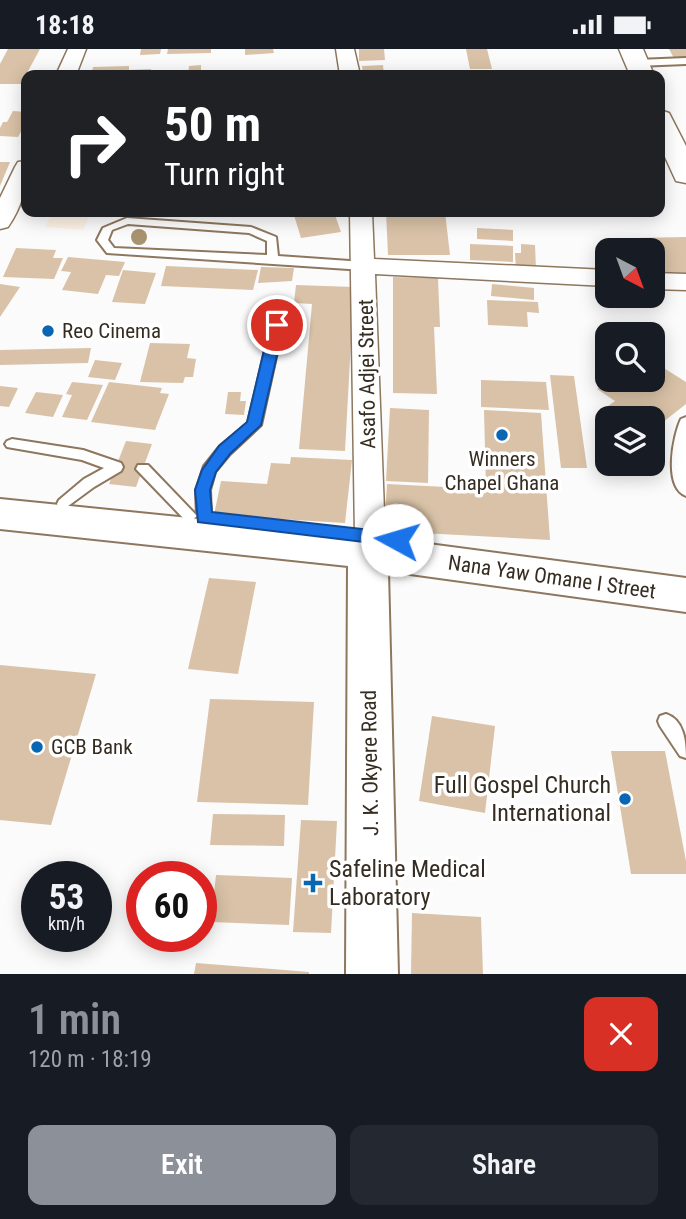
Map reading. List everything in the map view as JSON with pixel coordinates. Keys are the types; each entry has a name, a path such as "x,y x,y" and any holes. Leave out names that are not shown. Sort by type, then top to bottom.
{"main road":[{"name":"Nana Yaw Omane I Street","path":"0,499 197,517 686,595"},
{"name":"Nana Yaw Omane I Street","path":"0,514 686,571"},
{"name":"J. K. Okyere Road","path":"369,544 372,974"}],"street":[{"path":"68,70 78,49"},
{"path":"345,49 348,70"},
{"path":"665,129 686,175"},
{"path":"0,222 21,178"},
{"name":"Asafo Adjei Street","path":"361,217 369,544"},
{"path":"364,267 595,277"},
{"path":"665,281 686,282"}],"lane":[{"path":"636,62 686,61"},
{"path":"273,259 272,239 251,230 127,221 108,228 102,240 111,251 273,259 364,267"},
{"path":"143,469 197,517 209,470 225,450 254,425 277,325"},
{"path":"686,422 680,436 676,466 686,491"},
{"path":"12,444 83,455 116,467 89,483 64,504"},
{"path":"666,721 686,750"}],"shaded area":[{"path":"50,217 89,217 83,230 45,227"}],"building":[{"path":"8,49 40,49 29,70 21,70 21,84 0,84 0,64"},
{"path":"141,49 161,49 160,54 140,55"},
{"path":"168,49 211,49 211,53 167,54"},
{"path":"245,49 273,49 274,53 245,55"},
{"path":"359,49 384,49 385,60 359,61"},
{"path":"466,49 487,49 492,69 470,69"},
{"path":"669,49 686,49 686,60 675,60"},
{"path":"201,65 201,70 189,70 189,66"},
{"path":"383,65 384,70 362,70 362,66"},
{"path":"129,66 129,70 92,70 93,67"},
{"path":"13,111 21,112 21,132 18,137 0,136 3,122 7,122"},
{"path":"0,162 10,162 0,186"},
{"path":"295,217 336,217 341,232 301,238"},
{"path":"386,217 446,217 450,255 388,255"},
{"path":"477,228 513,230 513,241 477,239"},
{"path":"686,237 686,273 665,274 665,238 635,238"},
{"path":"470,244 513,246 513,262 470,260"},
{"path":"521,244 535,245 536,270 516,269 515,253 521,253"},
{"path":"16,248 56,250 53,258 63,258 54,279 3,277"},
{"path":"68,257 125,262 119,276 106,275 98,294 62,290 71,272 61,271"},
{"path":"166,266 258,270 253,290 161,286"},
{"path":"261,267 294,268 292,281 258,283"},
{"path":"123,270 156,273 145,304 112,302"},
{"path":"393,277 438,278 440,327 434,327 437,394 393,393"},
{"path":"0,284 20,287 0,317"},
{"path":"492,284 534,288 534,300 491,296"},
{"path":"296,285 354,287 345,451 299,449 312,304 294,303"},
{"path":"487,300 538,302 539,313 527,312 528,327 488,325"},
{"path":"150,343 190,344 187,358 196,359 193,377 185,377 183,383 140,382"},
{"path":"91,348 88,363 0,365 0,350"},
{"path":"95,360 122,363 115,380 88,377"},
{"path":"665,369 686,382 686,404 665,420 665,406 608,406 615,401 602,392 665,392"},
{"path":"550,375 574,376 587,468 561,468"},
{"path":"481,380 546,382 549,410 481,407"},
{"path":"72,382 103,385 87,420 62,417 72,395 66,394"},
{"path":"109,382 162,388 160,393 169,394 155,430 91,422"},
{"path":"0,386 18,388 9,407 0,406"},
{"path":"36,392 63,395 53,417 25,413"},
{"path":"228,392 241,392 240,401 246,401 244,415 225,414"},
{"path":"390,408 429,410 428,483 386,481"},
{"path":"484,410 541,413 550,540 384,531 387,484 486,489"},
{"path":"126,441 152,444 136,487 109,484"},
{"path":"291,457 352,460 345,523 214,515 221,481 267,484 271,463 290,464"},
{"path":"209,578 256,582 238,674 188,669"},
{"name":"GCB Bank","path":"0,665 96,674 51,825 0,820"},
{"path":"210,699 314,702 308,805 197,802"},
{"path":"432,716 495,726 485,813 419,801"},
{"path":"611,751 665,751 686,861 686,874 631,874"},
{"path":"213,814 285,815 284,846 210,845"},
{"path":"301,820 337,821 331,933 293,932"},
{"path":"217,875 292,878 289,925 217,922"},
{"path":"412,913 481,917 483,974 411,974"},
{"path":"196,963 309,972 309,974 194,974"}],"place":[{"name":"Reo Cinema","path":"48,331"},
{"name":"Winners Chapel Ghana","path":"502,435"},
{"name":"GCB Bank","path":"37,747"},
{"name":"Full Gospel Church International","path":"625,799"},
{"name":"Safeline Medical Laboratory","path":"313,883"}],"route":[{"path":"277,325 254,425 225,450 209,470 203,490 204,518 397,540"}]}
